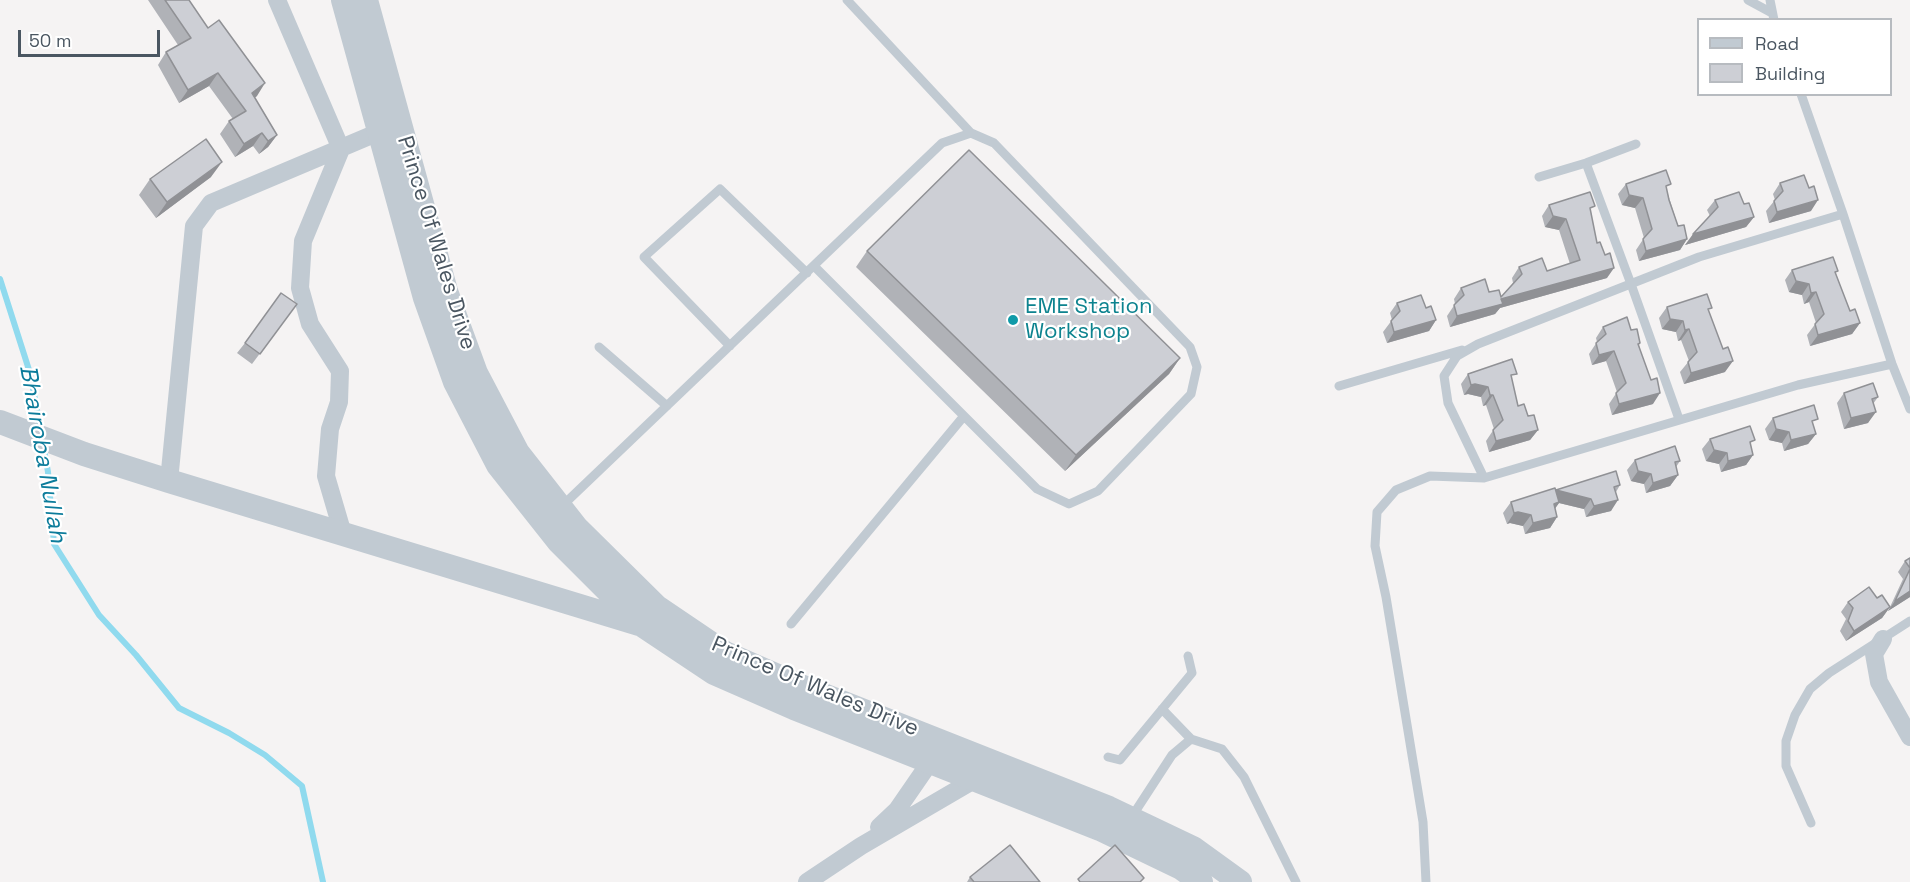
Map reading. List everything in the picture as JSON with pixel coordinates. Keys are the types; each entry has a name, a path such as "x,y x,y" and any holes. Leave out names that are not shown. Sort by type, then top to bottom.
{"street":[{"path":"277,0 341,148 303,241 300,288 310,324 340,371 339,402 330,429 326,476 343,534"},
{"name":"Prince Of Wales Drive","path":"343,0 425,298 455,382 498,465 552,515"},
{"name":"Prince Of Wales Drive","path":"366,0 446,291 476,373 552,515 559,542 650,616 714,673 794,708 937,752 979,769 1181,868 1201,882"},
{"path":"169,481 194,226 211,203 379,132"},
{"path":"3,424 84,454 343,534 650,616"},
{"path":"1883,639 1874,654 1879,682 1910,737"},
{"path":"861,846 897,810 937,752"},
{"path":"807,882 979,769"},
{"name":"Prince Of Wales Drive","path":"979,769 1109,808 1193,848 1239,882"}],"lane":[{"path":"730,346 644,257 720,189 811,269 1037,489 1069,504 1098,491 1191,394 1197,367 1190,347 994,143 970,133 847,0"},
{"path":"1748,0 1773,16"},
{"path":"1770,0 1773,16"},
{"path":"1802,96 1892,364 1910,409"},
{"path":"552,515 942,143 970,133"},
{"path":"1539,177 1586,163 1635,144"},
{"path":"1586,163 1679,419"},
{"path":"1339,386 1473,347 1699,257 1843,213"},
{"path":"599,347 668,406"},
{"path":"1473,347 1457,356 1444,376 1448,403 1484,478"},
{"path":"1426,882 1424,822 1386,597 1375,546 1377,512 1396,490 1430,476 1484,478 1798,385 1892,364"},
{"path":"791,624 964,416"},
{"path":"1811,823 1786,766 1786,741 1795,715 1810,688 1910,621"},
{"path":"1108,757 1120,760 1192,674 1188,656"},
{"path":"1162,709 1191,739 1222,749 1244,777 1296,882"},
{"path":"1131,818 1172,755 1191,739"}],"building":[{"path":"165,0 189,0 208,28 219,20 265,83 252,93 277,135 268,141 262,133 244,144 229,121 246,111 218,73 188,90 166,52 191,38"},
{"path":"206,139 222,162 167,202 150,179"},
{"name":"EME Station Workshop","path":"969,150 1180,358 1076,455 867,251"},
{"path":"1666,170 1671,184 1666,186 1669,200 1678,226 1684,225 1687,239 1646,251 1643,239 1652,229 1643,198 1629,195 1626,184"},
{"path":"1804,175 1809,188 1814,186 1818,200 1777,212 1774,201 1783,191 1780,183"},
{"path":"1590,192 1595,206 1590,208 1597,243 1600,242 1605,255 1610,253 1614,268 1501,299 1503,304 1457,316 1454,305 1464,295 1461,288 1485,279 1489,292 1499,290 1501,297 1522,274 1519,267 1542,258 1547,271 1580,260 1566,219 1553,216 1549,205"},
{"path":"1739,192 1744,204 1749,203 1754,217 1693,234 1718,207 1715,200"},
{"path":"1833,257 1838,271 1835,272 1850,311 1855,309 1860,323 1818,335 1815,324 1824,314 1816,292 1811,293 1809,284 1796,281 1792,270"},
{"path":"281,293 297,304 260,354 245,343"},
{"path":"1707,294 1712,308 1708,309 1723,349 1728,347 1733,361 1691,373 1688,362 1697,352 1689,329 1685,330 1683,321 1670,319 1667,307"},
{"path":"1421,295 1426,308 1431,306 1436,320 1394,332 1391,321 1400,311 1397,303"},
{"path":"1627,317 1631,330 1637,329 1640,343 1638,344 1651,380 1657,378 1660,393 1619,404 1616,393 1626,383 1614,351 1599,355 1596,343 1606,334 1603,327"},
{"path":"1512,359 1517,374 1511,375 1518,406 1524,404 1528,416 1534,415 1538,430 1496,441 1493,430 1503,420 1493,395 1490,395 1488,387 1471,385 1468,374"},
{"path":"1873,383 1878,397 1872,399 1876,412 1851,418 1844,393"},
{"path":"1814,405 1818,419 1812,421 1816,434 1791,440 1789,432 1776,429 1773,418"},
{"path":"1750,426 1755,440 1750,442 1753,455 1728,461 1727,453 1714,450 1710,439"},
{"path":"1675,446 1680,461 1675,462 1678,475 1653,483 1651,474 1638,471 1635,460"},
{"path":"1616,471 1620,485 1614,487 1618,500 1594,506 1591,499 1556,490"},
{"path":"1555,488 1559,502 1554,504 1557,517 1533,523 1531,515 1514,513 1511,502"},
{"path":"1910,558 1910,568 1905,561"},
{"path":"1910,569 1910,591 1895,601"},
{"path":"1869,587 1877,598 1882,595 1890,607 1854,631 1848,621 1853,608 1848,602"},
{"path":"1010,845 1040,882 974,882 970,877"},
{"path":"1115,845 1144,878 1140,882 1080,882 1078,879"}],"waterway":[{"name":"Bhairoba Nullah","path":"0,279 30,373 41,431"},
{"name":"Bhairoba Nullah","path":"43,444 48,472 54,544 99,615 136,655 179,708 229,733 265,755 302,786 323,882"}],"place":[{"name":"EME Station Workshop","path":"1013,320"}]}
